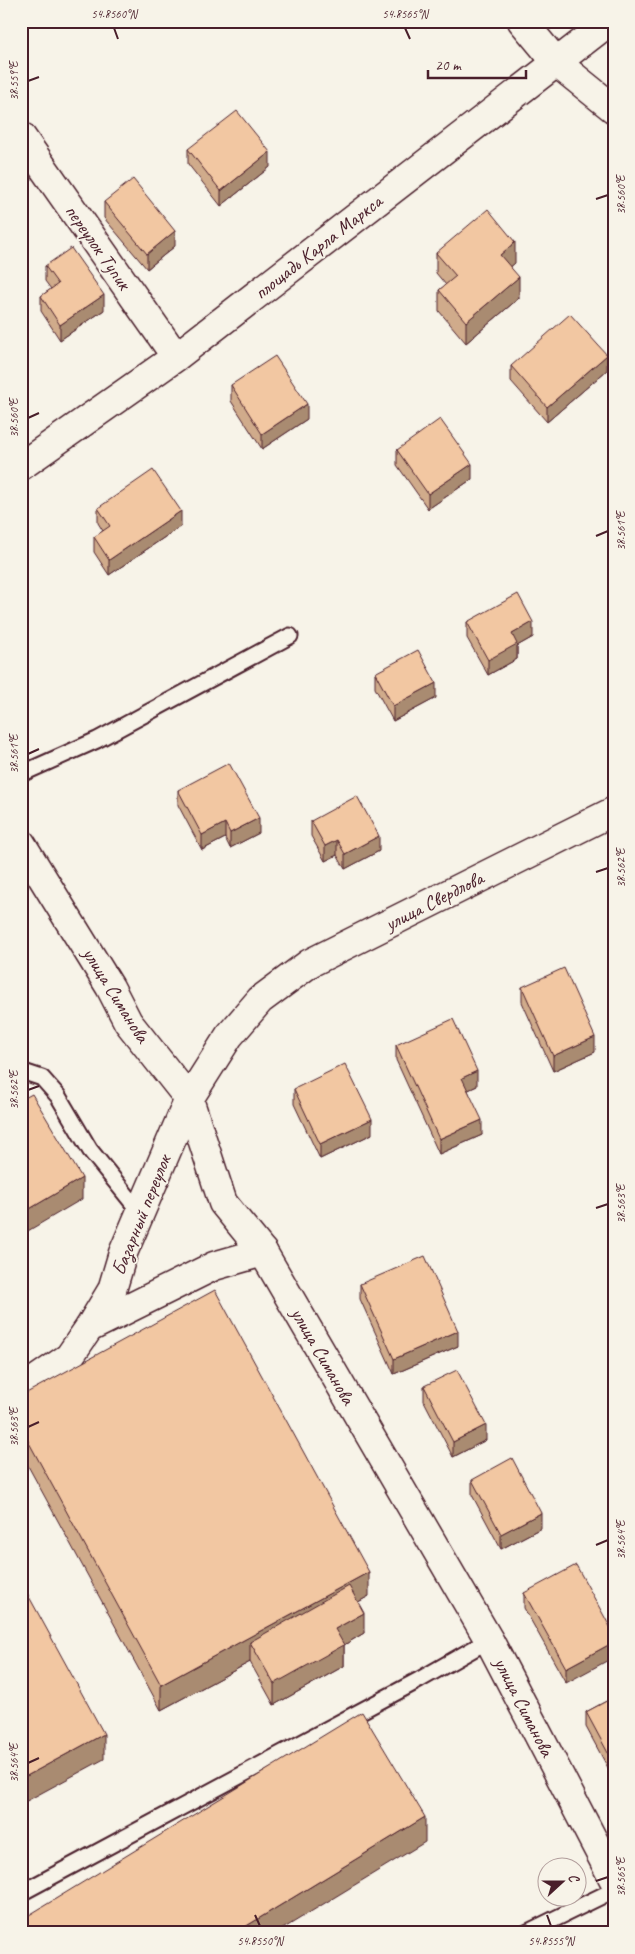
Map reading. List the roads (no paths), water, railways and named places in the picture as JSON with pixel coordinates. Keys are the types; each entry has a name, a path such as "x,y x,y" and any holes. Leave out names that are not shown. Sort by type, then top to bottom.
{"main road":[{"path":"522,21 557,63 614,109"},
{"name":"площадь Карла Маркса","path":"21,466 176,357 610,21"},
{"name":"переулок Тупик","path":"21,136 176,357"},
{"name":"улица Свердлова","path":"189,1099 229,1036 260,1000 310,963 614,811"},
{"name":"улица Симанова","path":"21,843 110,987 128,1022 189,1099 223,1203 263,1252 489,1640 614,1880"},
{"name":"Базарный переулок","path":"21,1390 69,1356 90,1328 112,1290 123,1253 189,1099"},
{"name":"Базарный переулок","path":"90,1328 214,1266 263,1252"}],"lane":[{"path":"21,774 97,740 290,636"},
{"path":"21,1071 42,1078 58,1096 90,1150 140,1212"},
{"path":"21,1893 419,1680 489,1640"},
{"path":"526,1933 614,1890"}]}
